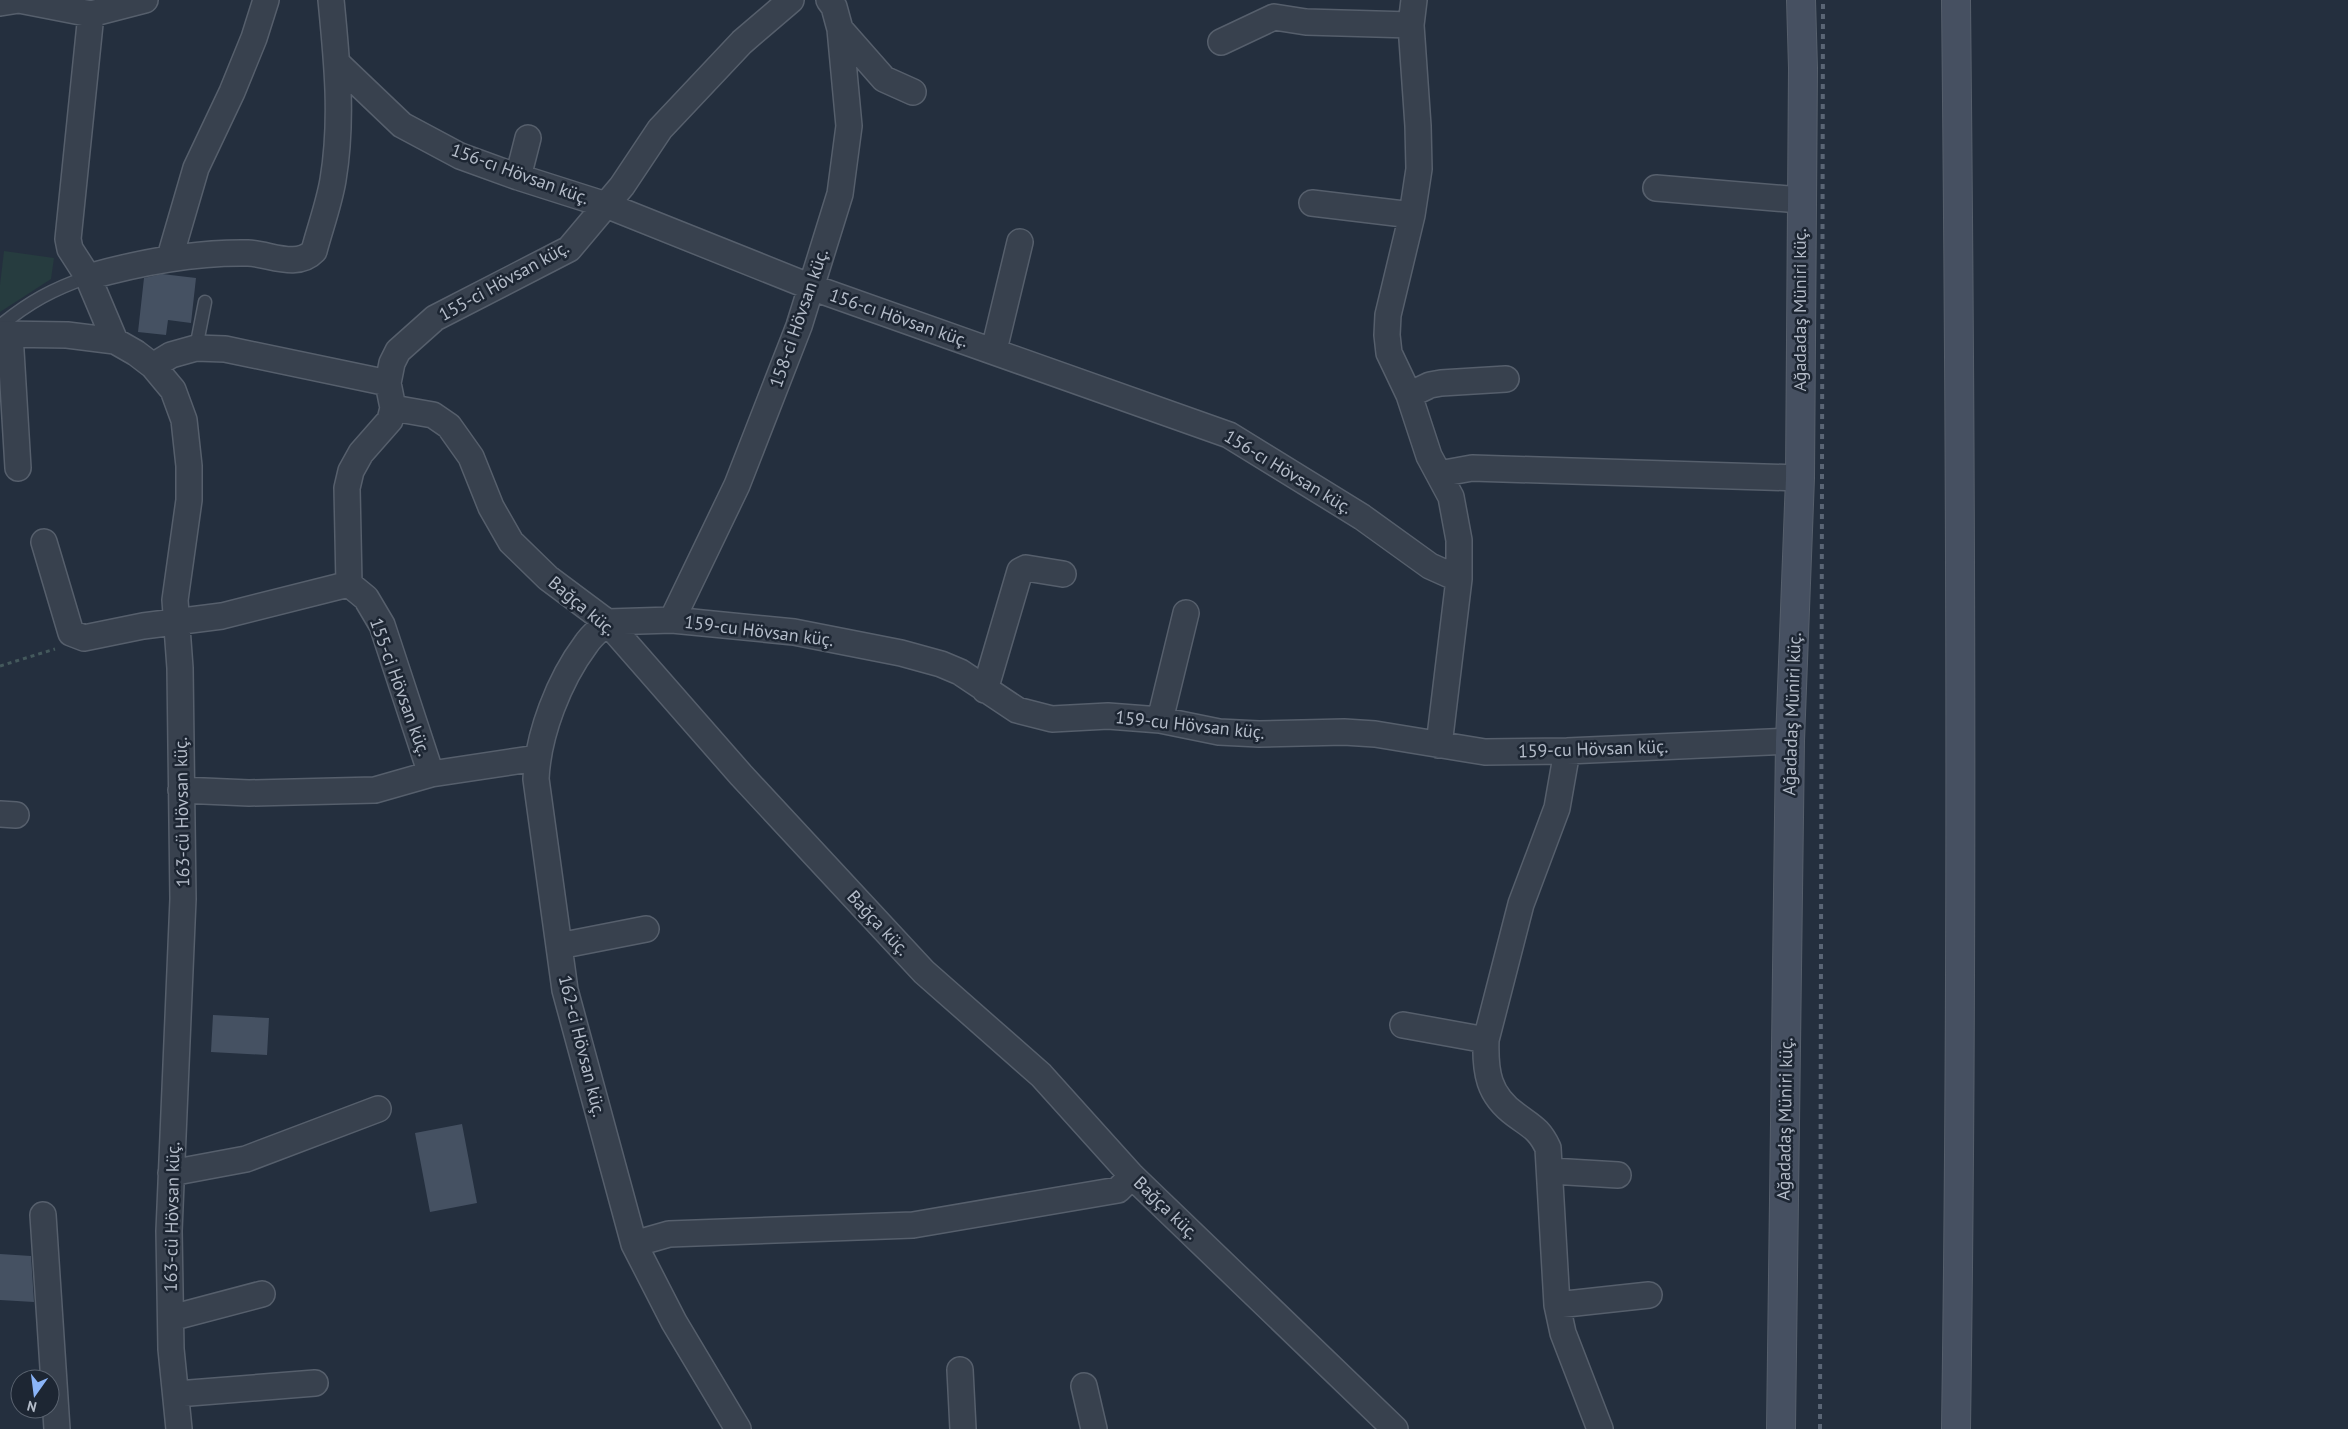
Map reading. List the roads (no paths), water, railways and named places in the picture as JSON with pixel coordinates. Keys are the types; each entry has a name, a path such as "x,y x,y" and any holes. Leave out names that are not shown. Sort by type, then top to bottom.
{"street":[{"path":"0,3 19,0 91,14 145,0"},
{"path":"170,258 196,168 251,47 266,0"},
{"path":"88,277 140,263 170,258 251,254 297,260 307,258 314,251 333,181 340,106 338,64 331,0"},
{"name":"155-ci Hövsan küç.","path":"393,408 388,383 392,363 398,351 435,318 569,248 622,186 660,129 742,42 791,0"},
{"name":"158-ci Hövsan küç.","path":"672,620 737,485 799,326 840,194 849,126 840,29 834,6 829,0"},
{"path":"1414,0 1410,25 1418,126 1419,169 1412,215 1388,316 1389,353 1409,395 1429,456 1451,497 1460,540 1459,579 1439,745"},
{"name":"Ağadadaş Müniri küç.","path":"1781,1429 1790,741 1800,478 1800,200 1803,68 1801,0"},
{"path":"1956,0 1962,513 1961,1061 1956,1429"},
{"path":"1221,42 1274,9 1306,22 1410,25"},
{"path":"91,14 68,239 70,249 88,277 115,342"},
{"path":"840,29 884,79 913,92"},
{"name":"156-cı Hövsan küç.","path":"338,64 402,125 460,156 518,177 606,204 811,287 1229,434 1362,517 1430,566 1459,579"},
{"path":"518,177 528,138"},
{"path":"1656,188 1800,200"},
{"path":"1312,203 1412,215"},
{"path":"994,350 1020,242"},
{"path":"3,331 13,407 18,468"},
{"name":"163-cü Hövsan küç.","path":"3,331 67,335 115,342 136,353 153,366 173,390 184,420 189,466 190,500 178,568 175,600 180,668 183,899 169,1231 171,1348 179,1429"},
{"path":"153,366 171,355 196,348 225,349 388,383"},
{"path":"1409,395 1441,382 1506,379"},
{"path":"44,542 71,633 84,638 143,626 222,616 349,584 347,488 351,471 361,453 390,420 393,408"},
{"name":"Bağça küç.","path":"393,408 433,415 449,426 471,457 492,506 511,542 548,578 607,622 741,775 924,972 1041,1075 1132,1176 1395,1429"},
{"path":"1439,474 1472,468 1800,478"},
{"path":"985,690 1020,571 1026,568 1064,574"},
{"name":"155-ci Hövsan küç.","path":"349,584 366,598 382,625 431,774"},
{"path":"1160,720 1186,613"},
{"name":"159-cu Hövsan küç.","path":"607,622 672,620 794,632 901,653 941,664 960,672 1017,710 1052,719 1108,716 1160,720 1219,732 1259,734 1344,732 1374,734 1485,752 1567,751 1790,741"},
{"name":"162-ci Hövsan küç.","path":"607,622 586,643 554,699 537,758 536,779 565,990 634,1244 674,1322 738,1429"},
{"path":"1567,751 1557,808 1522,904 1486,1040 1489,1082 1500,1101 1541,1133 1548,1148 1551,1171 1557,1305 1563,1333 1600,1429"},
{"path":"181,790 249,793 375,790 431,774 537,758"},
{"path":"559,946 646,929"},
{"path":"1403,1025 1486,1040"},
{"path":"171,1173 246,1159 378,1109"},
{"path":"1551,1171 1618,1175"},
{"path":"634,1244 669,1234 913,1224 1118,1190 1132,1176"},
{"path":"43,1215 57,1429"},
{"path":"171,1318 262,1294"},
{"path":"1557,1305 1649,1295"},
{"path":"960,1370 963,1429"},
{"path":"177,1394 315,1383"},
{"path":"1084,1386 1094,1429"}],"lane":[{"path":"3,331 27,304 58,287 88,277"},
{"path":"196,348 205,302"}],"railway":[{"path":"1820,1429 1823,0"}]}
